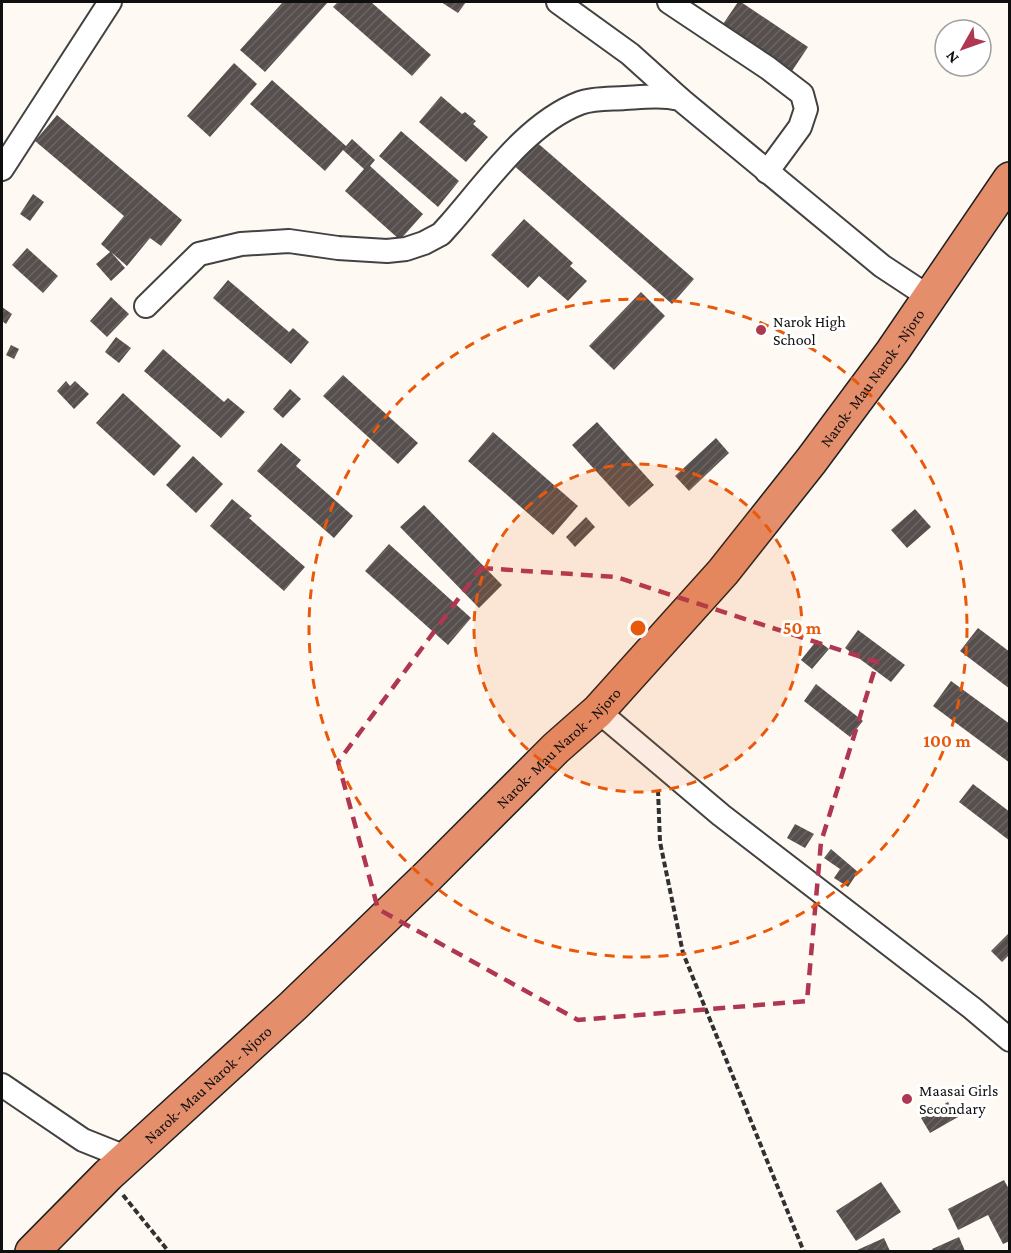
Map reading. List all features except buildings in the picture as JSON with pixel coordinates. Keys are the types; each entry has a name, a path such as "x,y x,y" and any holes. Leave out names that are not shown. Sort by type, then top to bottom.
{"highway":[{"name":"Narok- Mau Narok - Njoro","path":"32,1251 118,1167 293,1006 453,852 556,748 598,711 723,572 811,461 892,352 1010,179"}],"street":[{"path":"2,169 110,2"},
{"path":"558,2 630,54 680,99 882,266 929,297"},
{"path":"669,2 758,61 802,94 806,109 800,128 767,172"},
{"path":"146,306 199,254 241,244 289,241 387,252 424,243 441,234 524,141 568,109 581,102 594,100 658,96 680,99"},
{"path":"598,711 721,815 972,1008 1010,1040"},
{"path":"2,1085 83,1140 118,1167"}],"path":[{"path":"657,760 660,842 683,953 804,1251"},
{"path":"118,1167 169,1251"}],"highlighted area":[{"path":"481,568 616,577 877,662 821,842 807,1001 578,1020 378,909 338,762"}],"place":[{"name":"Narok High School","path":"761,330"},
{"name":"Maasai Girls Secondary","path":"907,1099"}]}
